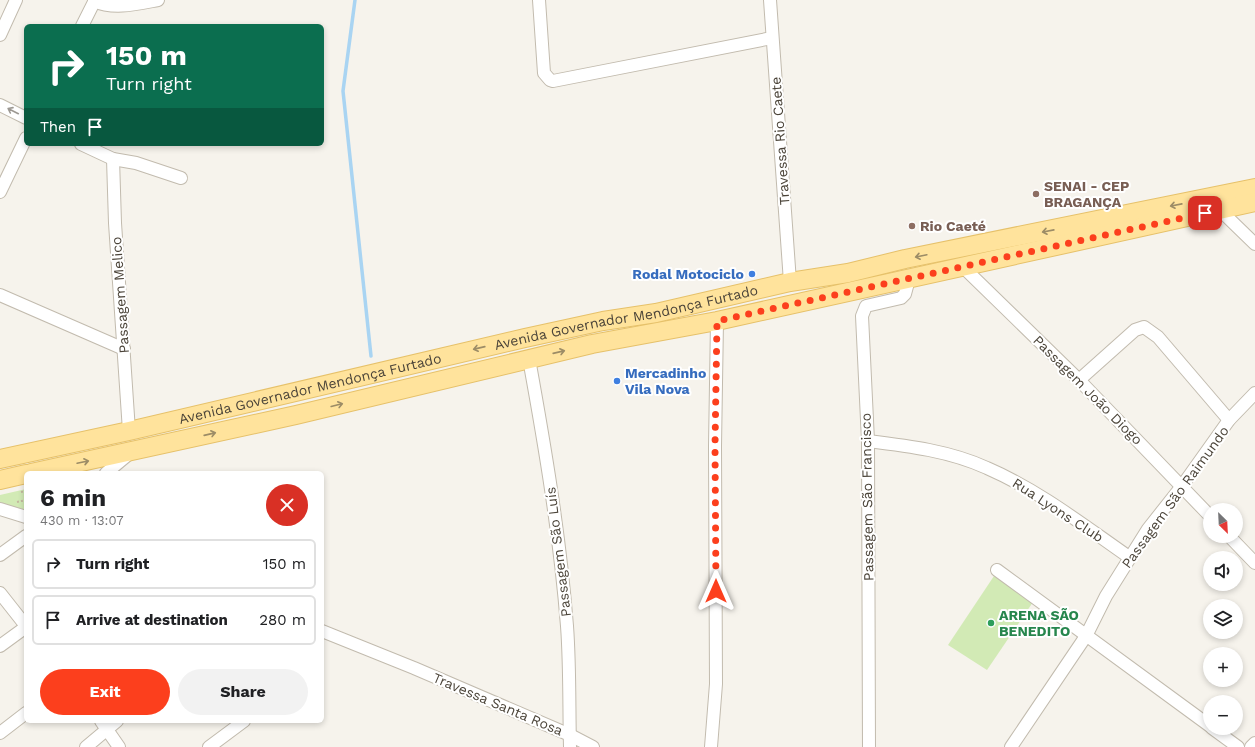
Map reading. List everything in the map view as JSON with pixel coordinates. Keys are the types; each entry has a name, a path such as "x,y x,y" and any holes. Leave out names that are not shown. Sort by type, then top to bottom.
{"main road":[{"name":"Avenida Governador Mendonça Furtado","path":"0,459 129,431 496,344 603,321 663,311 790,282 848,273 950,250 1255,188"},
{"name":"Avenida Governador Mendonça Furtado","path":"41,471 296,415 592,344 717,321 1255,202"},
{"path":"0,480 24,474"}],"street":[{"path":"0,35 16,0"},
{"path":"83,24 94,0 104,6 158,0"},
{"path":"541,0 544,73 548,79 553,81 772,38"},
{"name":"Travessa Rio Caete","path":"770,0 790,282"},
{"path":"0,105 24,117"},
{"path":"0,192 24,142"},
{"path":"85,146 113,159 136,163 181,178"},
{"name":"Passagem Melico","path":"113,159 115,223 129,431"},
{"path":"1220,210 1255,244"},
{"name":"Passagem João Diogo","path":"963,267 1079,380 1203,508"},
{"name":"Passagem São Francisco","path":"869,747 868,441 863,310 870,304 901,298 905,294 909,279"},
{"path":"0,295 124,348"},
{"path":"712,747 716,684 715,446 717,321"},
{"path":"1079,380 1135,330 1144,327 1158,337 1230,420"},
{"name":"Passagem São Luís","path":"529,359 546,457 561,565 567,632 570,741"},
{"name":"Passagem São Raimundo","path":"1011,747 1086,636 1130,557 1148,529 1182,486 1230,420 1255,393"},
{"name":"Rua Lyons Club","path":"868,441 934,451 987,467 1031,490 1130,557"},
{"path":"108,471 133,451"},
{"path":"0,508 24,516"},
{"path":"0,555 24,537"},
{"path":"1237,543 1253,558"},
{"path":"997,570 1203,721"},
{"path":"0,593 24,623"},
{"path":"0,646 24,628"},
{"name":"Travessa Santa Rosa","path":"324,632 420,670 570,741 593,747"},
{"path":"0,733 24,715"},
{"path":"209,747 241,723"},
{"path":"86,747 108,724 119,747"},
{"path":"1222,735 1238,747"},
{"path":"1251,747 1255,743"}],"green space":[{"path":"24,489 24,509 0,503 0,495"},
{"name":"ARENA SÃO BENEDITO","path":"994,576 1033,602 987,670 948,645"}],"waterway":[{"path":"355,0 343,91 371,356"}],"place":[{"name":"SENAI - CEP BRAGANÇA","path":"1036,194"},
{"name":"Rio Caeté","path":"912,226"},
{"name":"Rodal Motociclo","path":"752,274"},
{"name":"Mercadinho Vila Nova","path":"617,381"},
{"name":"ARENA SÃO BENEDITO","path":"991,623"}],"route":[{"path":"716,591 715,446 717,321 1205,213"}]}
